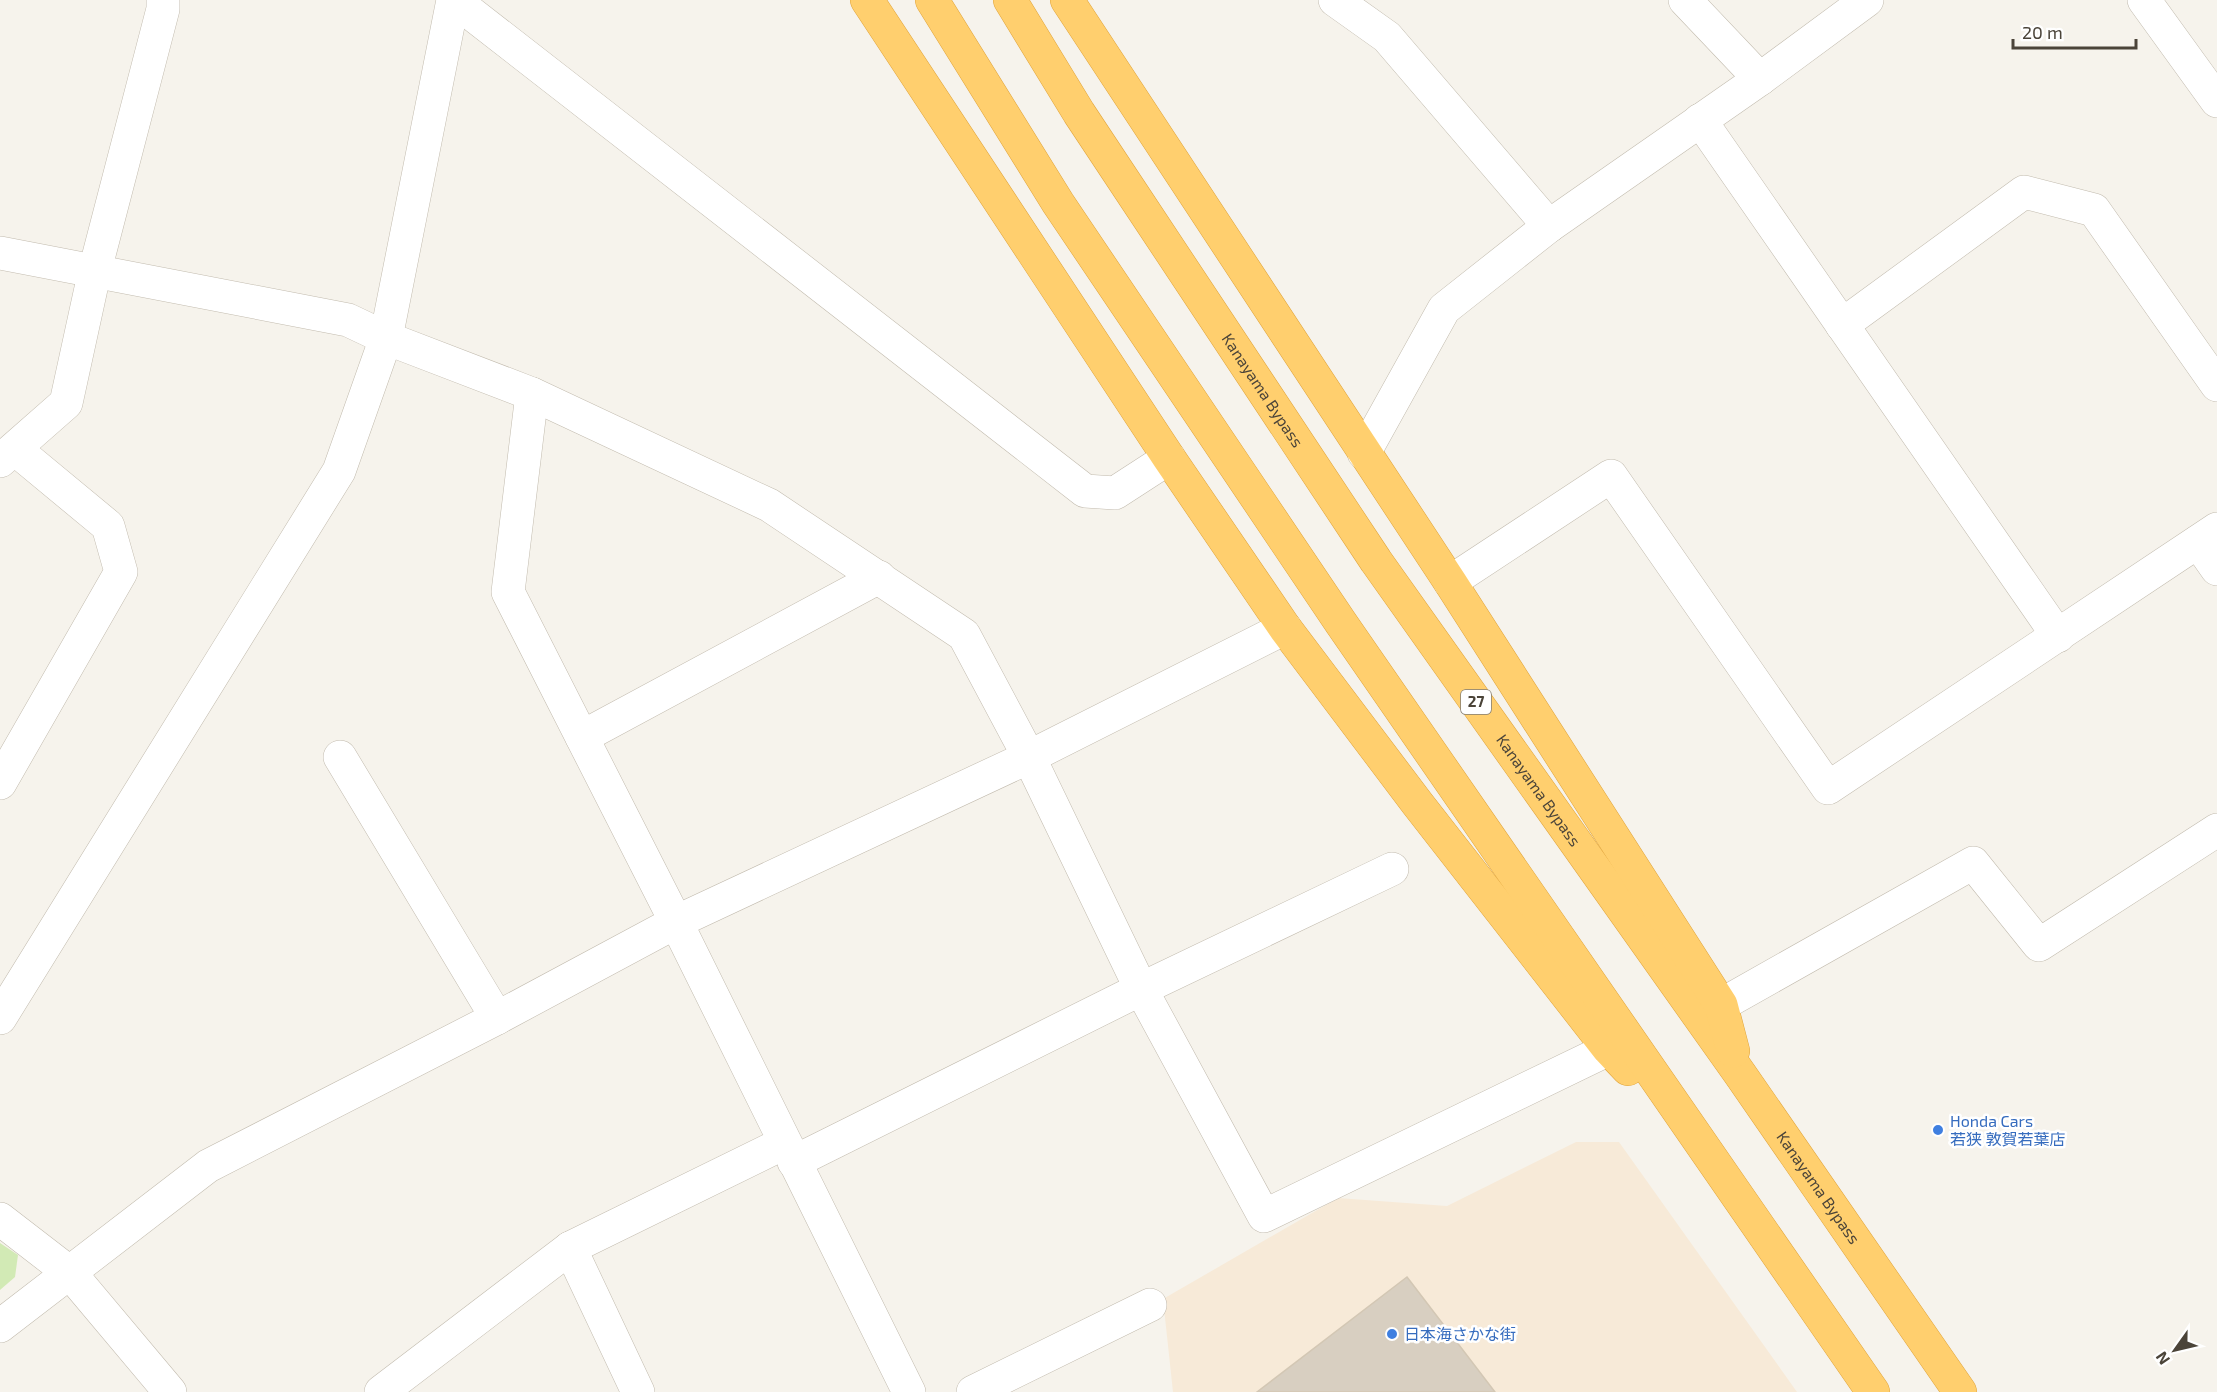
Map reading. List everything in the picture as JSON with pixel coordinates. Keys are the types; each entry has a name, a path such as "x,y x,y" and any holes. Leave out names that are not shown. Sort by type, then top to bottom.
{"highway":[{"path":"867,0 1284,628 1417,803 1609,1048 1706,1150"},
{"path":"932,0 1058,203 1321,594 1874,1392"},
{"name":"Kanayama Bypass","path":"1010,0 1079,113 1376,561 1740,1074 1960,1392"},
{"path":"1067,0 1450,582 1720,1005 1740,1074"}],"street":[{"path":"0,783 121,572 108,525 7,455 66,403 95,270 160,21 163,0"},
{"path":"0,1018 339,471 386,338 454,0 1084,491 1116,493 1169,458"},
{"path":"1335,0 1387,37 1549,226"},
{"path":"1685,0 1760,79"},
{"path":"1364,453 1444,309 1549,226 1760,79 1867,0"},
{"path":"2144,0 2217,100"},
{"path":"1700,120 2058,636"},
{"path":"1842,325 2024,192 2094,210 2217,385"},
{"path":"0,253 348,320 386,338 531,394 769,505 964,635 1029,757 1141,989 1264,1216 1609,1048"},
{"path":"531,394 508,592 676,922 909,1392"},
{"path":"1450,582 1611,476 1828,788 2207,535 2217,569"},
{"path":"582,737 879,577"},
{"path":"0,1326 208,1166 498,1018 676,922 1029,757 1284,628"},
{"path":"340,757 498,1018"},
{"path":"1720,1005 1973,863 2039,945 2217,830"},
{"path":"381,1392 570,1248 789,1152 1141,989 1392,869"},
{"path":"0,1219 70,1273 170,1392"},
{"path":"570,1248 638,1392"},
{"path":"973,1392 1150,1305"}],"shaded area":[{"path":"1576,1142 1619,1142 1797,1392 1173,1392 1163,1299 1338,1198 1447,1206"}],"green space":[{"path":"0,1243 18,1255 15,1277 0,1290"}],"building":[{"name":"日本海さかな街","path":"1407,1277 1495,1392 1257,1392"}],"place":[{"name":"Honda Cars 若狭 敦賀若葉店","path":"1938,1130"},
{"name":"日本海さかな街","path":"1392,1334"}]}
